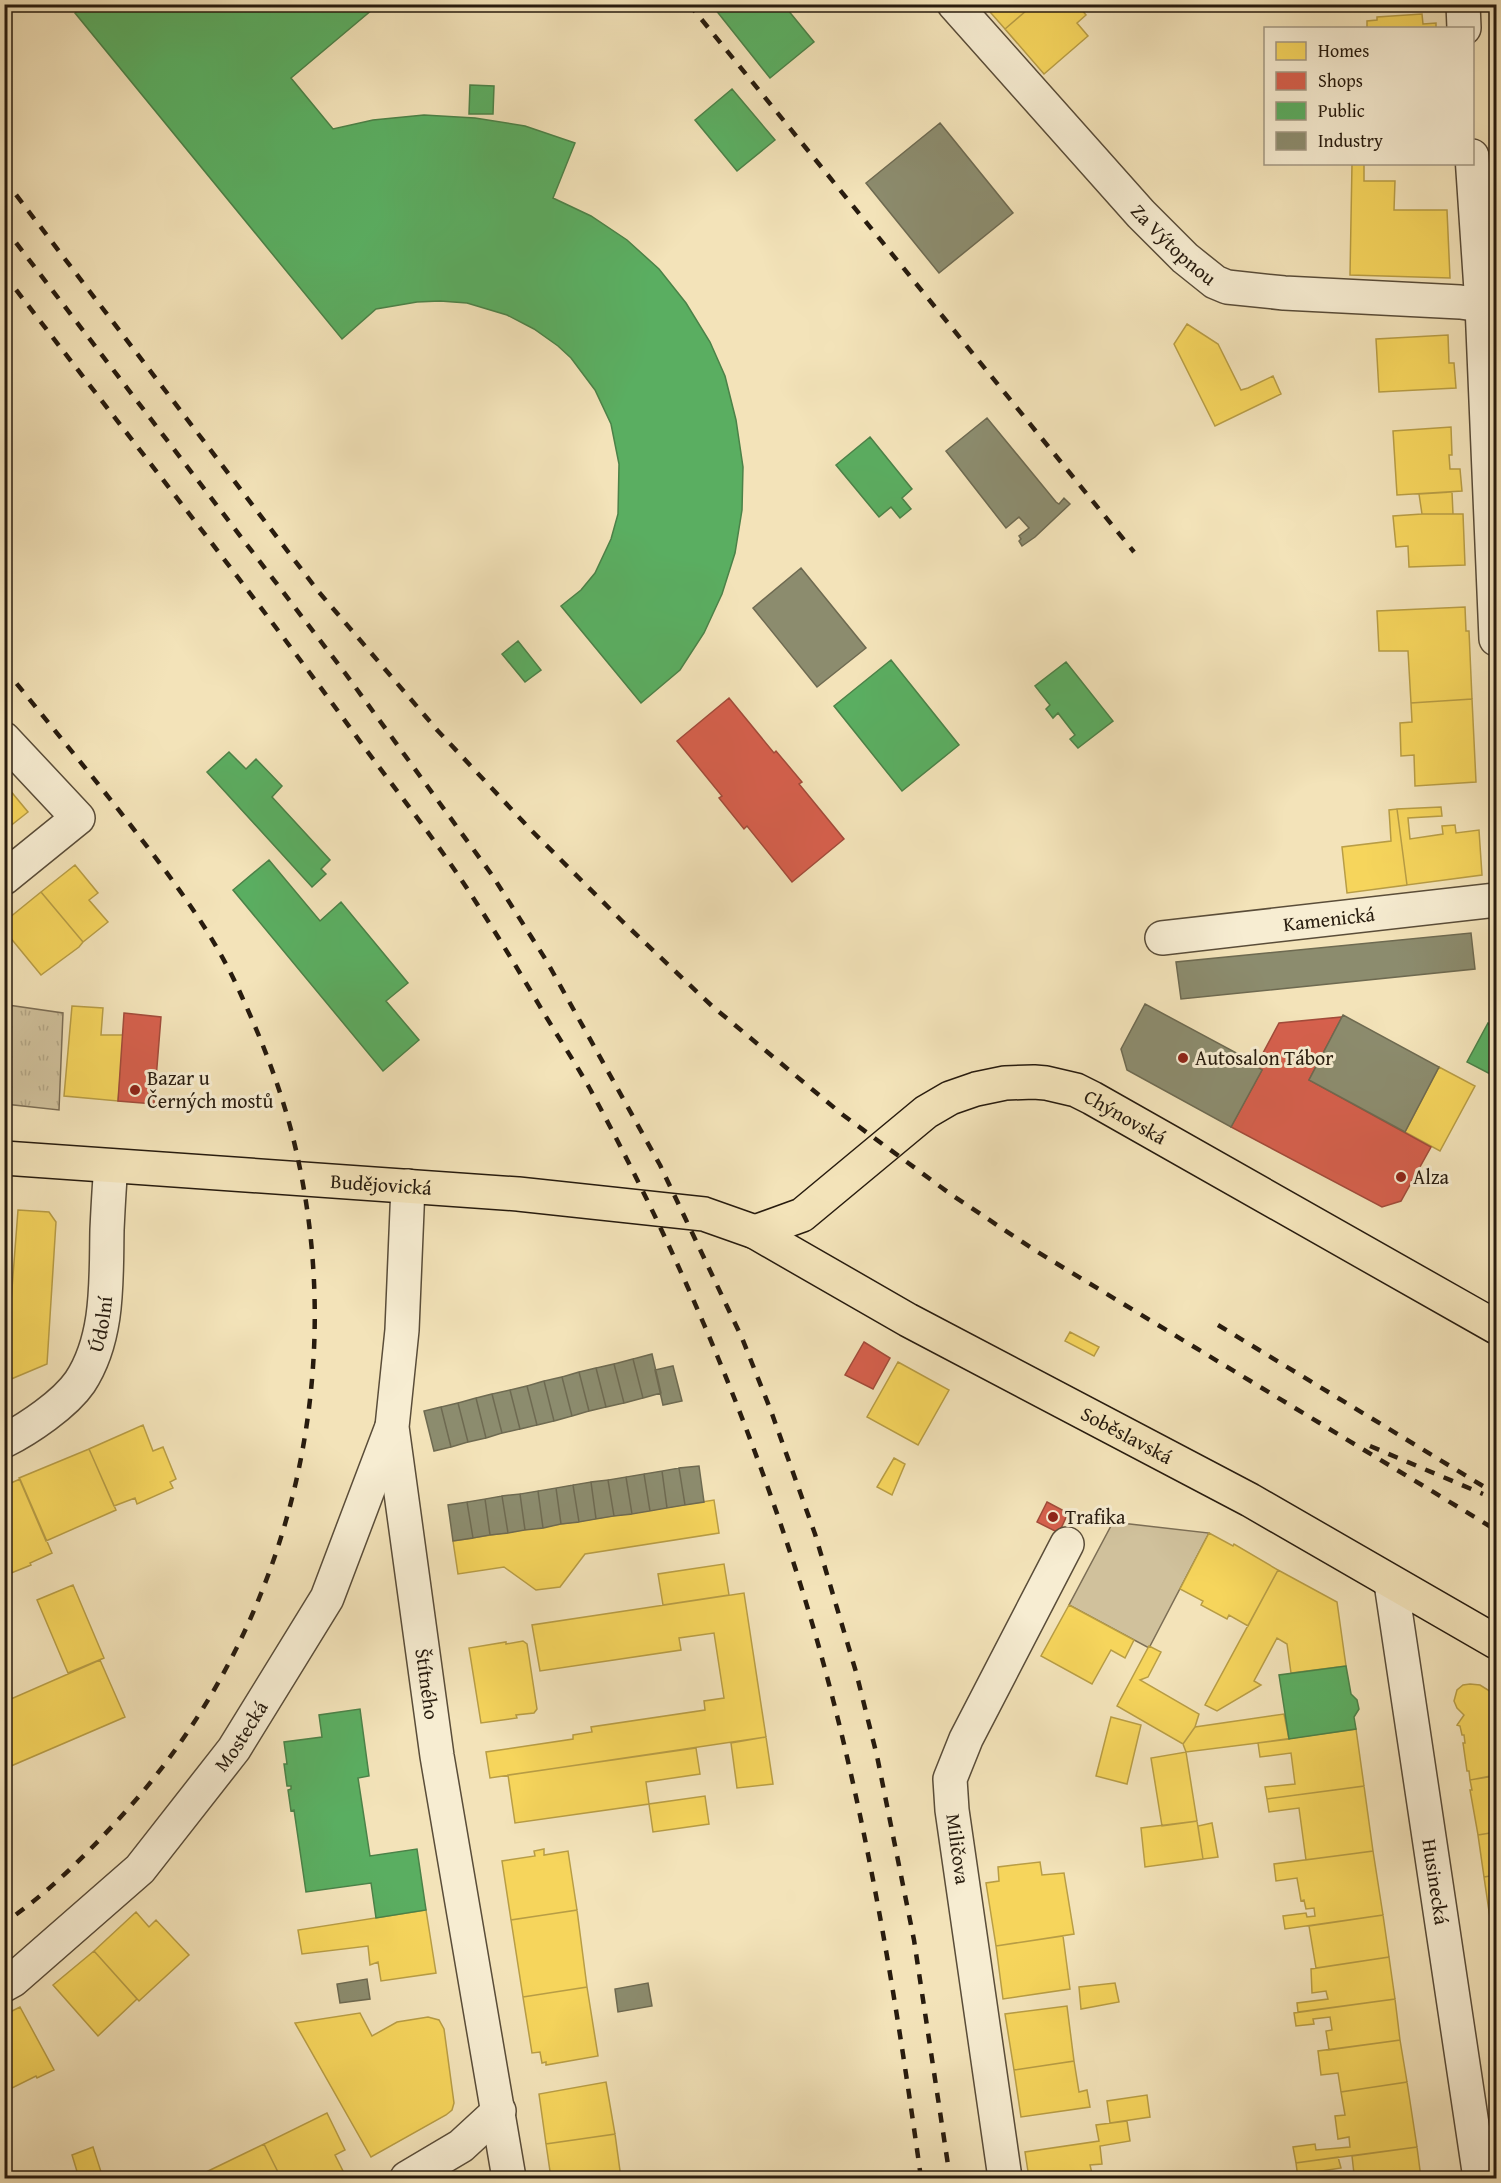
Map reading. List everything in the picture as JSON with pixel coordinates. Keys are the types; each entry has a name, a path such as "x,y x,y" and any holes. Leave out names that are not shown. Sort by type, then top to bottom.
{"main road":[{"name":"Chýnovská","path":"755,1232 802,1215 926,1112 950,1098 976,1089 1005,1083 1046,1083 1077,1090 1092,1098 1497,1327"},
{"name":"Budějovická","path":"4,1158 518,1194 704,1214 755,1232"},
{"name":"Soběslavská","path":"755,1232 917,1324 1250,1500 1497,1642"}],"street":[{"name":"Za Výtopnou","path":"954,4 1141,214 1185,258 1215,282 1227,287 1284,293 1460,302 1489,306"},
{"path":"1463,4 1464,27"},
{"path":"1474,165 1489,306 1497,639"},
{"path":"4,739 78,818 4,878"},
{"name":"Kamenická","path":"1162,938 1497,900"},
{"name":"Údolní","path":"4,1441 21,1433 53,1409 79,1382 94,1353 103,1323 111,1166"},
{"name":"Štítného","path":"408,1186 402,1330 392,1427 437,1756 509,2178"},
{"name":"Mostecká","path":"4,1984 13,1980 140,1869 234,1749 327,1598 392,1427"},
{"name":"Miličova","path":"1005,2178 952,1809 950,1779 966,1739 1067,1544"},
{"name":"Husinecká","path":"1391,1583 1480,2178"},
{"path":"407,2178 461,2146 499,2111"}],"green space":[{"path":"4,1001 8,1005 63,1013 59,1110 5,1104"},
{"path":"1121,1523 1209,1533 1149,1648 1069,1605 1112,1524 1114,1526"}],"building: Homes":[{"path":"983,4 1034,4 1005,29"},
{"path":"1034,4 1077,4 1086,15 1077,23 1088,36 1044,74 1005,29"},
{"path":"1422,14 1423,24 1436,23 1436,27 1367,27 1367,21 1377,20 1377,17"},
{"path":"1352,165 1364,165 1364,181 1395,181 1394,210 1447,210 1450,278 1350,275"},
{"path":"1187,324 1218,344 1241,390 1273,376 1281,394 1215,426 1174,344"},
{"path":"1448,335 1449,363 1454,363 1456,388 1379,392 1376,339"},
{"path":"1451,427 1450,469 1460,469 1462,491 1397,495 1393,431"},
{"path":"1452,492 1453,514 1422,514 1419,494"},
{"path":"1463,514 1465,565 1409,567 1408,546 1396,547 1393,516"},
{"path":"1465,607 1466,631 1469,631 1472,699 1411,703 1408,651 1379,651 1377,611"},
{"path":"1472,699 1476,782 1415,786 1414,755 1401,756 1400,723 1412,722 1411,703"},
{"path":"4,783 28,812 4,831"},
{"path":"1441,807 1442,816 1408,818 1410,839 1443,834 1442,826 1455,825 1456,833 1479,830 1482,875 1407,885 1397,809"},
{"path":"1397,809 1407,885 1347,893 1342,847 1391,841 1389,810"},
{"path":"75,865 98,893 89,900 108,922 83,942 41,892"},
{"path":"41,892 83,942 41,975 4,930 4,922"},
{"path":"72,1006 103,1008 101,1035 124,1035 118,1101 64,1096"},
{"path":"1439,1067 1475,1086 1440,1151 1405,1132"},
{"path":"18,1210 49,1212 56,1222 47,1364 4,1382 4,1345 8,1341"},
{"path":"1070,1332 1099,1347 1094,1356 1065,1341"},
{"path":"898,1362 949,1390 918,1445 867,1417"},
{"path":"143,1425 153,1451 163,1447 176,1479 170,1482 173,1488 137,1504 135,1498 114,1506 89,1449"},
{"path":"89,1449 116,1510 46,1541 19,1478"},
{"path":"894,1458 905,1464 892,1495 877,1487"},
{"path":"20,1479 52,1553 4,1576 4,1486"},
{"path":"714,1500 719,1533 585,1554 560,1587 536,1590 504,1567 458,1574 453,1541"},
{"path":"1209,1533 1233,1546 1234,1544 1278,1570 1248,1626 1229,1615 1227,1619 1201,1605 1203,1601 1180,1589"},
{"path":"724,1564 729,1595 663,1605 658,1574"},
{"path":"1278,1570 1337,1602 1346,1666 1291,1673 1287,1644 1277,1638 1254,1681 1261,1685 1217,1711 1205,1705"},
{"path":"73,1585 104,1658 68,1673 37,1600"},
{"path":"744,1593 766,1737 490,1778 486,1752 573,1739 573,1735 592,1732 591,1727 705,1710 704,1701 724,1698 714,1633 679,1638 681,1650 540,1671 532,1625"},
{"path":"1069,1605 1134,1640 1125,1658 1111,1650 1092,1684 1041,1656"},
{"path":"523,1641 527,1644 537,1709 534,1713 516,1715 517,1718 481,1723 469,1648"},
{"path":"1149,1646 1161,1652 1148,1677 1140,1680 1199,1714 1195,1727 1183,1744 1117,1706"},
{"path":"100,1660 125,1717 4,1769 4,1702"},
{"path":"1463,1685 1480,1685 1496,1695 1496,1752 1491,1748 1495,1776 1470,1780 1463,1743 1465,1743 1464,1735 1462,1735 1460,1726 1457,1725 1464,1715 1454,1701 1457,1690"},
{"path":"1284,1714 1289,1739 1186,1752 1183,1744 1195,1727"},
{"path":"1111,1717 1141,1725 1127,1784 1096,1776"},
{"path":"1356,1729 1364,1786 1267,1799 1265,1787 1295,1784 1291,1753 1260,1757 1258,1743"},
{"path":"766,1737 773,1784 737,1788 731,1743"},
{"path":"696,1748 700,1774 646,1782 649,1804 515,1823 508,1775"},
{"path":"1186,1752 1197,1821 1162,1826 1151,1758"},
{"path":"1496,1775 1496,1832 1478,1835 1470,1780"},
{"path":"1364,1786 1373,1851 1306,1860 1299,1808 1269,1812 1267,1799"},
{"path":"705,1796 709,1824 653,1832 649,1804"},
{"path":"1197,1821 1203,1859 1145,1867 1141,1828"},
{"path":"1212,1823 1218,1857 1203,1859 1198,1826"},
{"path":"1496,1832 1496,1875 1484,1877 1478,1835"},
{"path":"544,1849 544,1855 568,1851 577,1910 511,1920 502,1861 535,1856 534,1851"},
{"path":"1373,1851 1383,1915 1285,1929 1283,1916 1306,1913 1307,1917 1315,1916 1314,1908 1306,1909 1304,1900 1301,1901 1297,1878 1276,1881 1274,1864"},
{"path":"1040,1862 1042,1875 1064,1873 1074,1934 996,1946 986,1883 999,1881 998,1867"},
{"path":"1496,1875 1496,1917 1490,1918 1484,1877"},
{"path":"426,1910 436,1973 381,1981 378,1962 370,1965 368,1946 302,1954 298,1930"},
{"path":"577,1910 587,1987 523,1997 511,1920"},
{"path":"136,1912 149,1927 156,1920 189,1955 139,2001 94,1951"},
{"path":"1383,1915 1389,1957 1316,1968 1309,1926"},
{"path":"1496,1917 1496,1960 1490,1918"},
{"path":"1063,1936 1070,1989 1003,1999 996,1946"},
{"path":"94,1951 137,1999 98,2036 53,1985"},
{"path":"1389,1957 1395,1999 1298,2012 1297,2003 1328,1999 1326,1991 1312,1993 1311,1969"},
{"path":"1115,1983 1119,2002 1081,2009 1079,1987"},
{"path":"587,1987 598,2056 546,2065 546,2062 542,2063 540,2052 532,2053 523,1997"},
{"path":"1395,1999 1400,2040 1329,2050 1326,2031 1332,2030 1330,2017 1313,2019 1314,2024 1296,2026 1294,2013"},
{"path":"1067,2006 1074,2061 1014,2070 1005,2014"},
{"path":"20,2007 54,2070 4,2092 4,2015"},
{"path":"360,2013 372,2036 397,2022 428,2017 439,2020 444,2029 454,2103 452,2110 446,2115 371,2157 295,2023"},
{"path":"1400,2040 1407,2082 1341,2092 1338,2073 1321,2075 1318,2051"},
{"path":"1074,2061 1079,2092 1087,2090 1090,2107 1021,2117 1014,2070"},
{"path":"606,2082 615,2134 546,2144 539,2094"},
{"path":"1407,2082 1417,2147 1296,2163 1293,2147 1315,2144 1316,2150 1350,2147 1349,2137 1338,2139 1335,2116 1345,2115 1341,2092"},
{"path":"1147,2095 1150,2117 1110,2123 1107,2101"},
{"path":"327,2113 345,2150 335,2155 344,2173 334,2178 281,2178 264,2144"},
{"path":"1127,2121 1130,2141 1100,2146 1102,2164 1090,2165 1093,2178 1029,2178 1025,2152 1099,2141 1096,2125"},
{"path":"615,2134 621,2178 551,2178 546,2144"},
{"path":"264,2144 281,2178 203,2178 202,2174"},
{"path":"93,2147 103,2178 79,2178 72,2155"},
{"path":"1417,2147 1421,2178 1347,2178 1354,2174 1352,2156"},
{"path":"1338,2157 1341,2168 1316,2172 1315,2178 1298,2178 1296,2163"}],"building: Shops":[{"path":"729,698 774,753 776,751 802,782 799,784 844,839 792,882 747,826 744,829 719,798 722,796 677,741"},
{"path":"124,1013 161,1017 154,1104 118,1101"},
{"path":"1342,1017 1309,1080 1431,1147 1401,1201 1382,1207 1231,1127 1262,1070 1256,1066 1279,1023"},
{"path":"864,1342 890,1358 873,1389 845,1375"},
{"name":"Trafika","path":"1047,1502 1068,1513 1059,1533 1037,1522"}],"building: Public":[{"path":"85,4 379,4 291,78 333,129 373,120 424,115 475,118 525,126 575,143 553,198 591,216 627,240 659,269 686,303 710,342 725,376 736,420 743,467 742,510 735,553 722,594 704,633 680,670 641,703 561,606 581,590 595,573 611,539 618,514 619,464 611,424 595,390 571,358 534,329 507,315 467,303 417,302 376,309 342,339 75,13"},
{"path":"711,4 783,4 814,42 770,78"},
{"path":"470,85 494,86 493,114 469,114"},
{"path":"732,89 775,140 737,171 695,120"},
{"path":"870,437 912,489 902,498 911,509 900,518 891,507 879,517 836,465"},
{"path":"518,641 541,670 525,682 502,654"},
{"path":"891,660 959,745 902,791 834,706"},
{"path":"1066,662 1113,721 1078,748 1070,739 1075,735 1058,713 1053,718 1046,709 1050,705 1035,686"},
{"path":"229,752 246,769 256,759 282,786 272,797 330,860 321,869 326,874 312,887 207,772"},
{"path":"269,860 320,921 341,902 408,983 386,1001 419,1040 383,1071 233,890"},
{"path":"1488,1023 1496,1027 1496,1077 1467,1062"},
{"path":"1346,1666 1351,1694 1357,1700 1359,1709 1354,1717 1356,1729 1289,1739 1279,1675"},
{"path":"360,1709 369,1776 358,1778 370,1856 417,1849 426,1910 376,1918 371,1883 306,1892 294,1810 291,1811 288,1790 291,1786 287,1786 284,1742 322,1737 319,1715"}],"building: Industry":[{"path":"940,123 1013,213 939,273 866,183"},
{"path":"987,418 1056,502 1059,504 1064,498 1070,504 1022,546 1019,536 1029,528 1019,517 1006,528 946,451"},
{"path":"801,568 866,648 817,687 753,608"},
{"path":"1471,933 1475,969 1181,999 1176,962"},
{"path":"1145,1004 1257,1064 1256,1066 1262,1070 1231,1127 1127,1070 1121,1049"},
{"path":"1343,1015 1439,1067 1405,1132 1309,1080"},
{"path":"652,1354 661,1393 643,1398 633,1359"},
{"path":"633,1359 643,1398 624,1403 614,1364"},
{"path":"614,1364 624,1403 606,1407 596,1368"},
{"path":"673,1366 682,1401 663,1405 655,1370"},
{"path":"596,1368 606,1407 589,1411 579,1372"},
{"path":"579,1372 589,1411 572,1416 562,1377"},
{"path":"562,1377 572,1416 554,1421 544,1381"},
{"path":"544,1381 554,1421 537,1425 527,1386"},
{"path":"527,1386 537,1425 520,1429 510,1390"},
{"path":"510,1390 520,1429 502,1433 492,1394"},
{"path":"492,1394 502,1433 486,1438 476,1398"},
{"path":"476,1398 486,1438 468,1442 458,1403"},
{"path":"458,1403 468,1442 451,1447 441,1407"},
{"path":"441,1407 451,1447 434,1451 424,1411"},
{"path":"699,1466 704,1502 685,1505 679,1468"},
{"path":"679,1468 685,1505 667,1508 662,1471"},
{"path":"662,1471 667,1508 650,1511 644,1474"},
{"path":"644,1474 650,1511 632,1514 626,1477"},
{"path":"626,1477 632,1514 614,1516 608,1480"},
{"path":"608,1480 614,1516 596,1519 591,1482"},
{"path":"591,1482 596,1519 579,1522 573,1485"},
{"path":"573,1485 579,1522 561,1524 556,1488"},
{"path":"556,1488 561,1524 543,1528 538,1491"},
{"path":"538,1491 543,1528 525,1530 520,1494"},
{"path":"520,1494 525,1530 508,1533 502,1496"},
{"path":"502,1496 508,1533 490,1535 485,1499"},
{"path":"485,1499 490,1535 473,1538 467,1502"},
{"path":"467,1502 473,1538 453,1541 448,1505"},
{"path":"1491,1748 1496,1752 1495,1776"},
{"path":"367,1979 370,1999 340,2003 337,1984"},
{"path":"648,1983 652,2006 618,2012 615,1989"}],"railway":[{"path":"689,4 1134,552"},
{"path":"4,179 318,591 438,731 531,830 623,922 712,1006 843,1115 949,1193 1036,1251 1496,1530"},
{"path":"4,227 345,673 492,875 546,960 660,1165 742,1338 771,1411 815,1534 856,1672 877,1756 914,1940 950,2178"},
{"path":"4,274 276,627 454,869 501,941 585,1080 648,1202 701,1318 749,1435 791,1555 814,1631 835,1708 870,1864 898,2021 921,2178"},
{"path":"4,668 163,867 206,930 231,974 269,1060 290,1126 308,1217 315,1308 310,1399 294,1489 268,1576 231,1659 184,1737 127,1810 69,1870 38,1898 4,1923"},
{"path":"1218,1325 1496,1494"},
{"path":"1370,1446 1483,1494"}],"place":[{"name":"Autosalon Tábor","path":"1183,1058"},
{"name":"Bazar u Černých mostů","path":"135,1090"},
{"name":"Alza","path":"1401,1177"},
{"name":"Trafika","path":"1053,1517"}]}
